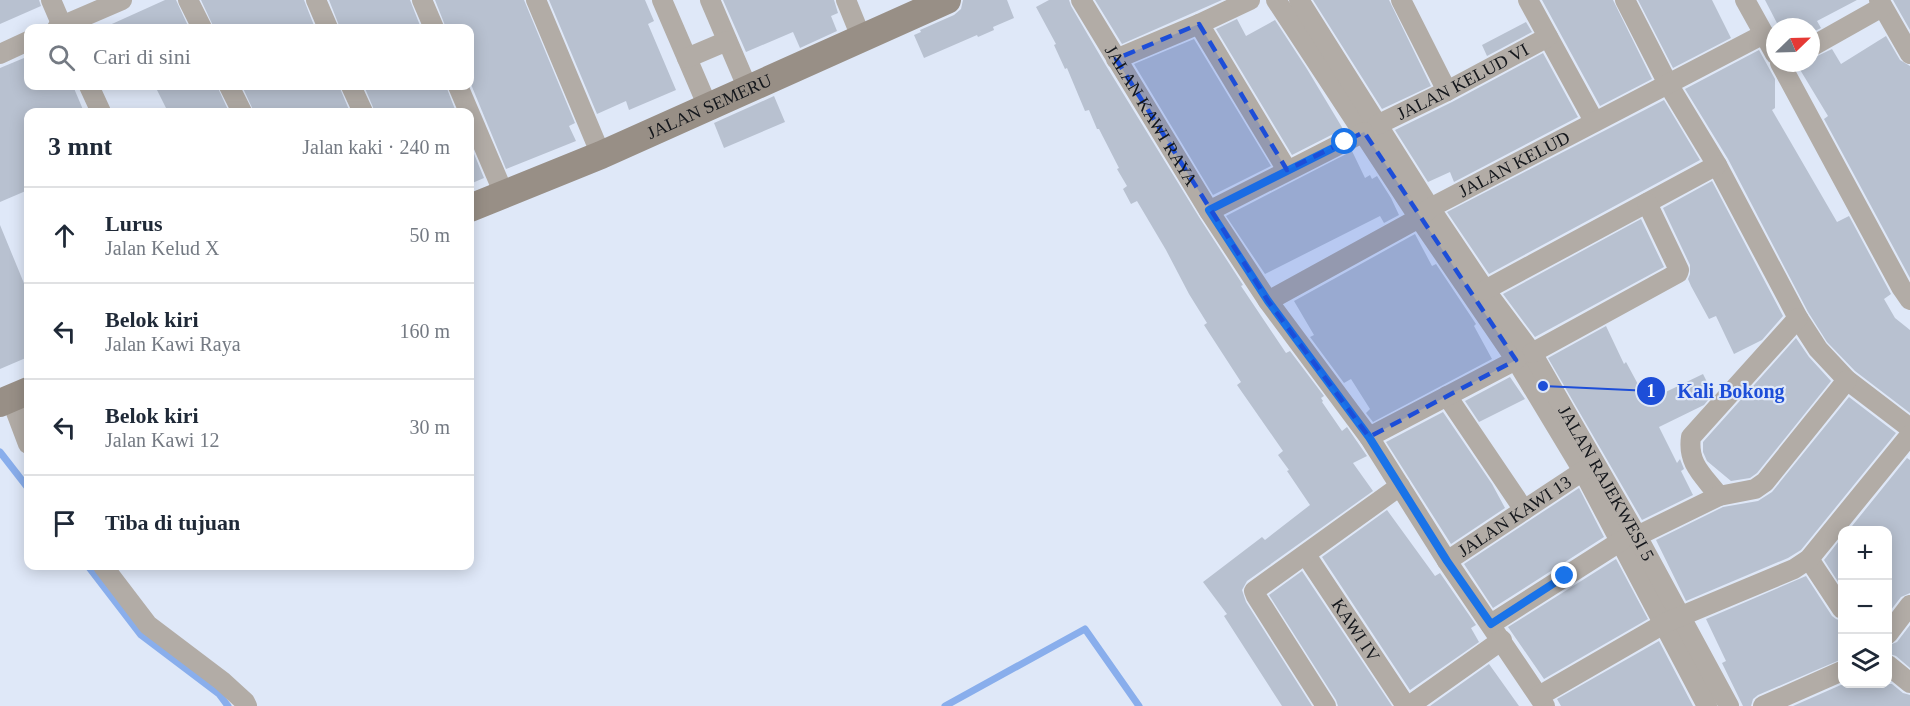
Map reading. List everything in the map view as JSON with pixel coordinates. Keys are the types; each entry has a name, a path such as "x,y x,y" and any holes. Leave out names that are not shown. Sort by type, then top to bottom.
{"street":[{"path":"51,0 60,24"},
{"path":"70,24 122,0"},
{"path":"188,0 200,24"},
{"path":"316,0 326,24"},
{"path":"422,0 432,24"},
{"path":"536,0 601,155"},
{"path":"663,0 708,107"},
{"path":"710,0 748,89"},
{"path":"846,0 861,37"},
{"name":"JALAN SEMERU","path":"474,206 601,155 946,0"},
{"name":"JALAN KAWI RAYA","path":"1081,0 1209,210 1268,301 1369,437 1447,561 1542,701"},
{"path":"1116,59 1250,0"},
{"path":"1276,0 1371,129"},
{"path":"1299,0 1371,129 1425,213 1524,356 1583,471 1629,539 1671,620 1707,706"},
{"path":"1401,0 1447,91"},
{"path":"1528,0 1594,121"},
{"path":"1624,0 1668,84 1717,165 1798,318 1818,349 1846,380 1910,428"},
{"path":"1745,0 1766,37"},
{"path":"1820,41 1881,3 1904,32 1910,54"},
{"path":"1199,24 1287,170"},
{"name":"JALAN KELUD","path":"1268,301 1594,121 1764,34"},
{"name":"JALAN KELUD VI","path":"1209,210 1447,91 1548,37"},
{"path":"687,58 727,41"},
{"path":"0,54 24,43"},
{"path":"1786,72 1910,300"},
{"path":"91,90 99,108"},
{"path":"231,90 240,108"},
{"path":"353,90 361,108"},
{"path":"460,90 467,108"},
{"path":"474,124 504,194"},
{"path":"1485,290 1717,165"},
{"path":"1369,437 1678,273 1679,270 1647,203"},
{"name":"JALAN RAJEKWESI 5","path":"1425,213 1485,290 1629,539"},
{"path":"1719,496 1693,462 1689,450 1691,437 1798,318"},
{"path":"1491,624 1629,539 1719,496 1755,489 1766,482 1846,380"},
{"path":"1447,396 1524,510"},
{"path":"10,399 24,434"},
{"path":"1542,701 1671,620 1794,569 1809,559 1907,446"},
{"name":"JALAN KAWI 13","path":"1447,561 1583,471"},
{"path":"1326,706 1254,591 1400,486"},
{"name":"KAWI IV","path":"1306,555 1407,706"},
{"path":"1809,559 1838,603"},
{"path":"106,570 148,625 222,681 247,706"},
{"path":"1892,628 1910,605"},
{"path":"1671,620 1729,706"},
{"path":"1407,706 1502,640"},
{"path":"1892,669 1910,683"},
{"path":"1763,706 1838,673"}],"highlighted area":[{"path":"1199,24 1287,170 1364,132 1516,360 1369,437 1268,301 1116,59"}],"building":[{"path":"0,0 39,0 41,6 0,24"},
{"path":"165,0 176,0 187,24 112,24"},
{"path":"201,0 304,0 313,24 212,24"},
{"path":"329,0 410,0 419,24 338,24"},
{"path":"435,0 524,0 575,123 569,126 576,141 506,169 473,90 474,24 444,24"},
{"path":"549,0 645,0 654,21 648,24 676,90 629,110 626,101 597,114"},
{"path":"723,0 834,0 838,13 831,16 837,31 800,48 793,32 746,52"},
{"path":"963,0 1007,0 1014,18 993,27 994,30 924,58 914,35 954,15 961,9"},
{"path":"1049,0 1069,0 1105,64 1243,285 1241,286 1286,353 1290,351 1324,396 1321,398 1322,402 1342,431 1347,427 1367,456 1353,463 1373,491 1247,581 1242,590 1246,602 1312,706 1282,706 1224,616 1227,614 1203,582 1262,537 1265,540 1310,505 1278,455 1283,451 1237,385 1241,382 1204,325 1207,323 1166,250 1137,201 1131,204 1123,189 1127,186 1117,169 1119,168 1089,110 1085,111 1067,68 1065,69 1054,45 1056,44 1036,7"},
{"path":"1095,0 1222,0 1122,44"},
{"path":"1313,0 1389,0 1431,86 1382,109"},
{"path":"1542,0 1613,0 1652,79 1600,106"},
{"path":"1638,0 1712,0 1731,38 1673,68"},
{"path":"1765,0 1857,0 1820,19 1774,18"},
{"path":"1893,0 1910,0 1910,30"},
{"path":"1237,19 1246,36 1275,20 1343,129 1292,155 1216,29"},
{"path":"1526,22 1532,32 1487,56 1482,45"},
{"path":"1886,36 1900,60 1910,66 1910,278 1824,119 1828,116 1801,72 1820,72 1820,55 1832,49 1841,64"},
{"path":"1194,39 1271,166 1213,195 1134,64"},
{"path":"1759,50 1766,63 1766,72 1771,72 1775,79 1775,108 1772,110 1837,222 1849,216 1891,294 1884,299 1895,318 1910,330 1910,413 1855,371 1827,342 1808,312 1728,159 1685,89"},
{"path":"1543,53 1578,117 1454,182 1450,172 1428,182 1395,130"},
{"path":"24,58 24,90 75,90 82,108 24,108 24,192 0,202 0,68"},
{"path":"157,90 219,90 227,108 166,108"},
{"path":"244,90 341,90 348,108 252,108"},
{"path":"366,90 448,90 454,108 373,108"},
{"path":"774,96 785,122 724,148 714,123"},
{"path":"1664,100 1700,160 1489,274 1447,212"},
{"path":"1352,151 1365,178 1370,175 1372,179 1377,176 1399,215 1384,223 1380,216 1265,274 1226,216"},
{"path":"474,154 484,178 474,182"},
{"path":"1712,181 1783,316 1762,340 1734,354 1716,316 1709,319 1691,286 1688,279 1690,265 1663,208"},
{"path":"1641,219 1664,267 1535,337 1503,294"},
{"path":"0,225 24,283 24,359 0,369"},
{"path":"1415,234 1432,266 1436,264 1476,324 1474,326 1492,359 1373,422 1366,413 1370,409 1351,379 1344,383 1310,337 1314,335 1294,301"},
{"path":"1606,326 1624,364 1626,362 1647,401 1703,374 1713,394 1704,405 1659,427 1677,463 1680,459 1684,469 1681,471 1693,495 1642,520 1548,358"},
{"path":"1796,338 1809,357 1831,381 1757,473 1750,478 1731,481 1707,461 1703,452 1703,442"},
{"path":"1510,377 1525,399 1479,422 1465,401"},
{"path":"1849,397 1896,433 1801,550 1788,558 1686,601 1656,540 1723,507 1758,501 1772,492"},
{"path":"1443,412 1492,484 1505,508 1451,544 1386,442"},
{"path":"1907,458 1910,460 1910,593 1901,597 1892,609 1892,526 1852,526"},
{"path":"1579,488 1604,537 1493,608 1464,564"},
{"path":"1387,510 1435,576 1440,573 1476,625 1471,628 1479,642 1410,690 1322,557"},
{"path":"1838,542 1838,582 1824,560"},
{"path":"1616,559 1648,619 1544,679 1508,627"},
{"path":"1302,571 1392,706 1338,706 1269,595"},
{"path":"1806,576 1832,616 1838,620 1838,661 1758,695 1753,699 1751,706 1743,706 1722,663 1726,661 1706,619"},
{"path":"1910,625 1910,668 1892,655 1892,644 1897,642"},
{"path":"1659,641 1693,706 1561,706 1557,699"},
{"path":"1489,664 1519,706 1430,706"},
{"path":"1892,684 1903,693 1910,695 1910,706 1793,706 1838,686 1892,688"}],"waterway":[{"path":"0,452 24,483"},
{"path":"91,570 141,635 219,694 228,706"},
{"path":"945,706 1085,629 1139,706"}],"place":[{"name":"Kali Bokong","path":"1543,386"}],"route":[{"path":"1345,142 1209,210 1268,301 1369,437 1447,561 1491,624 1565,576"}]}
